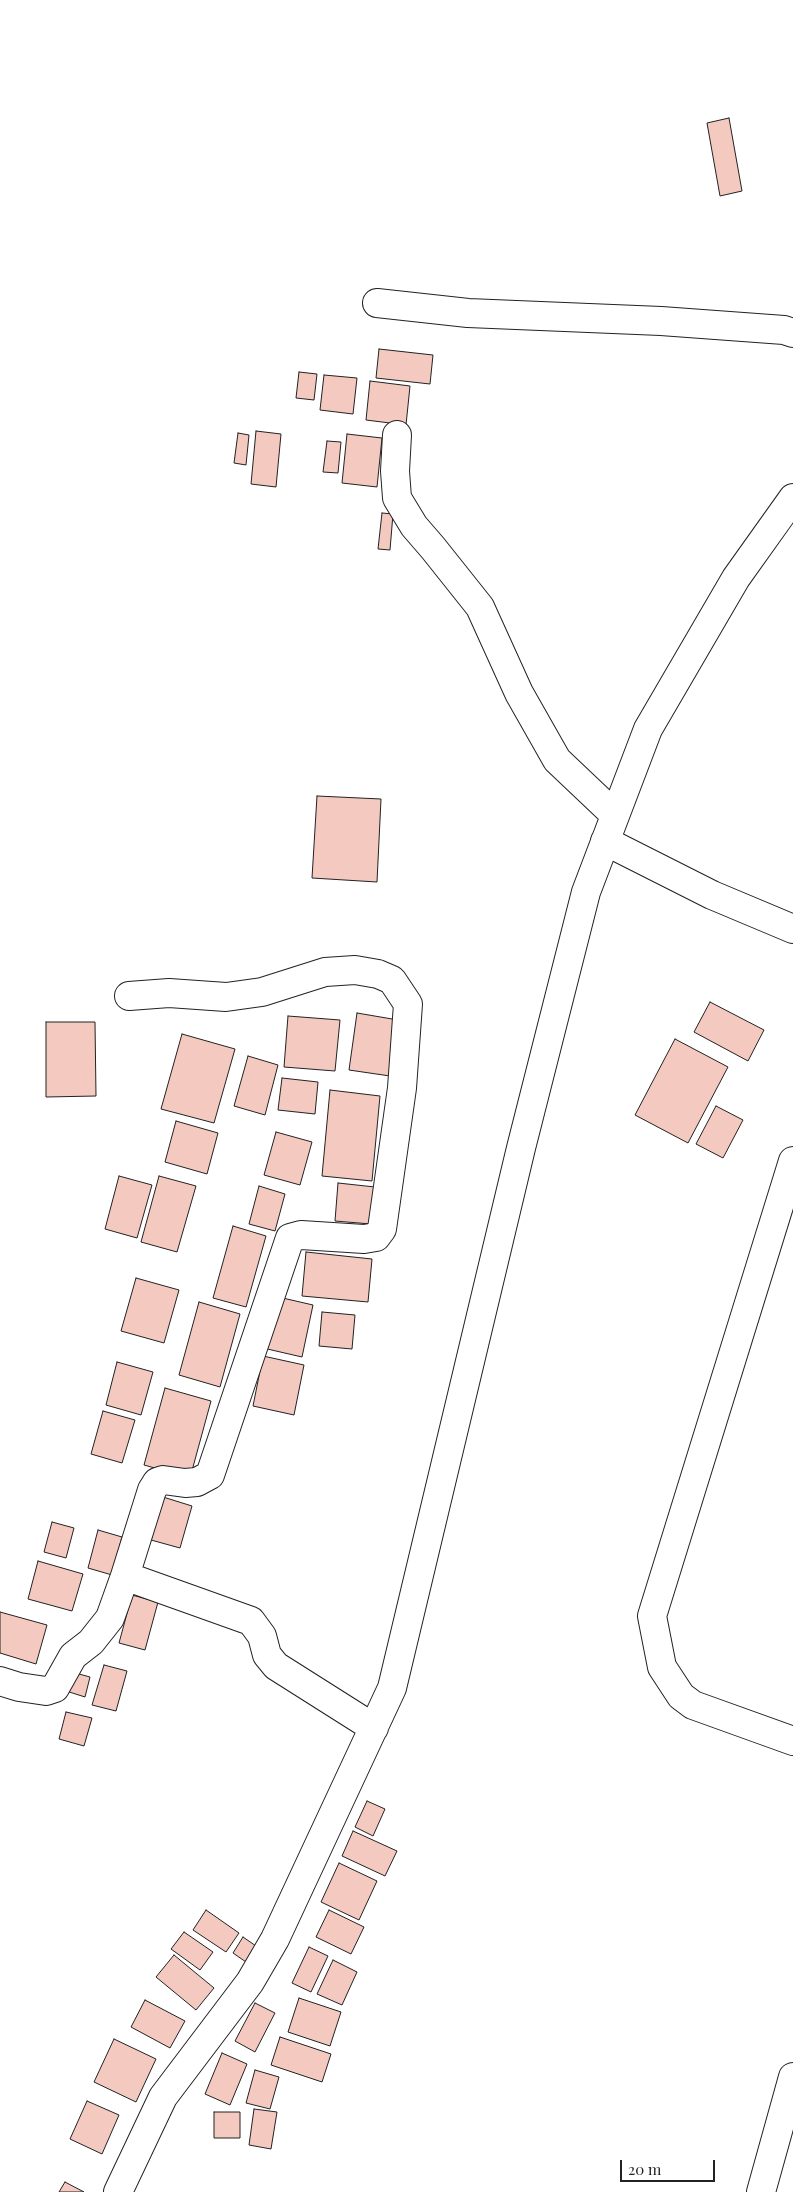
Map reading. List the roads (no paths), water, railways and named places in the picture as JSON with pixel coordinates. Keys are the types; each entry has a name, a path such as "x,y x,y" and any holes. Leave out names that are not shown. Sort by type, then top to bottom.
{"main road":[{"path":"377,303 468,313 661,321 784,330 793,333"},
{"path":"397,435 394,471 397,498 405,512 414,526 480,607 519,693 557,760 615,815"},
{"path":"118,2192 163,2097 250,1982 275,1939 392,1688 521,1148 586,892 648,729 736,578 793,498"},
{"path":"605,842 712,894 793,929"},
{"path":"0,1681 19,1687 46,1691 55,1688 73,1656 91,1642 110,1618 152,1490 157,1482 169,1480 185,1483 197,1482 210,1475 290,1238 301,1235 364,1239 376,1237 382,1229 402,1088 408,1004 392,980 378,974 354,970 325,972 262,992 226,997 169,994 129,996"},
{"path":"793,1161 652,1616 662,1667 681,1696 693,1705 793,1741"},
{"path":"125,1576 251,1621 262,1636 267,1655 276,1666 374,1728"},
{"path":"761,2192 793,2077"}]}
